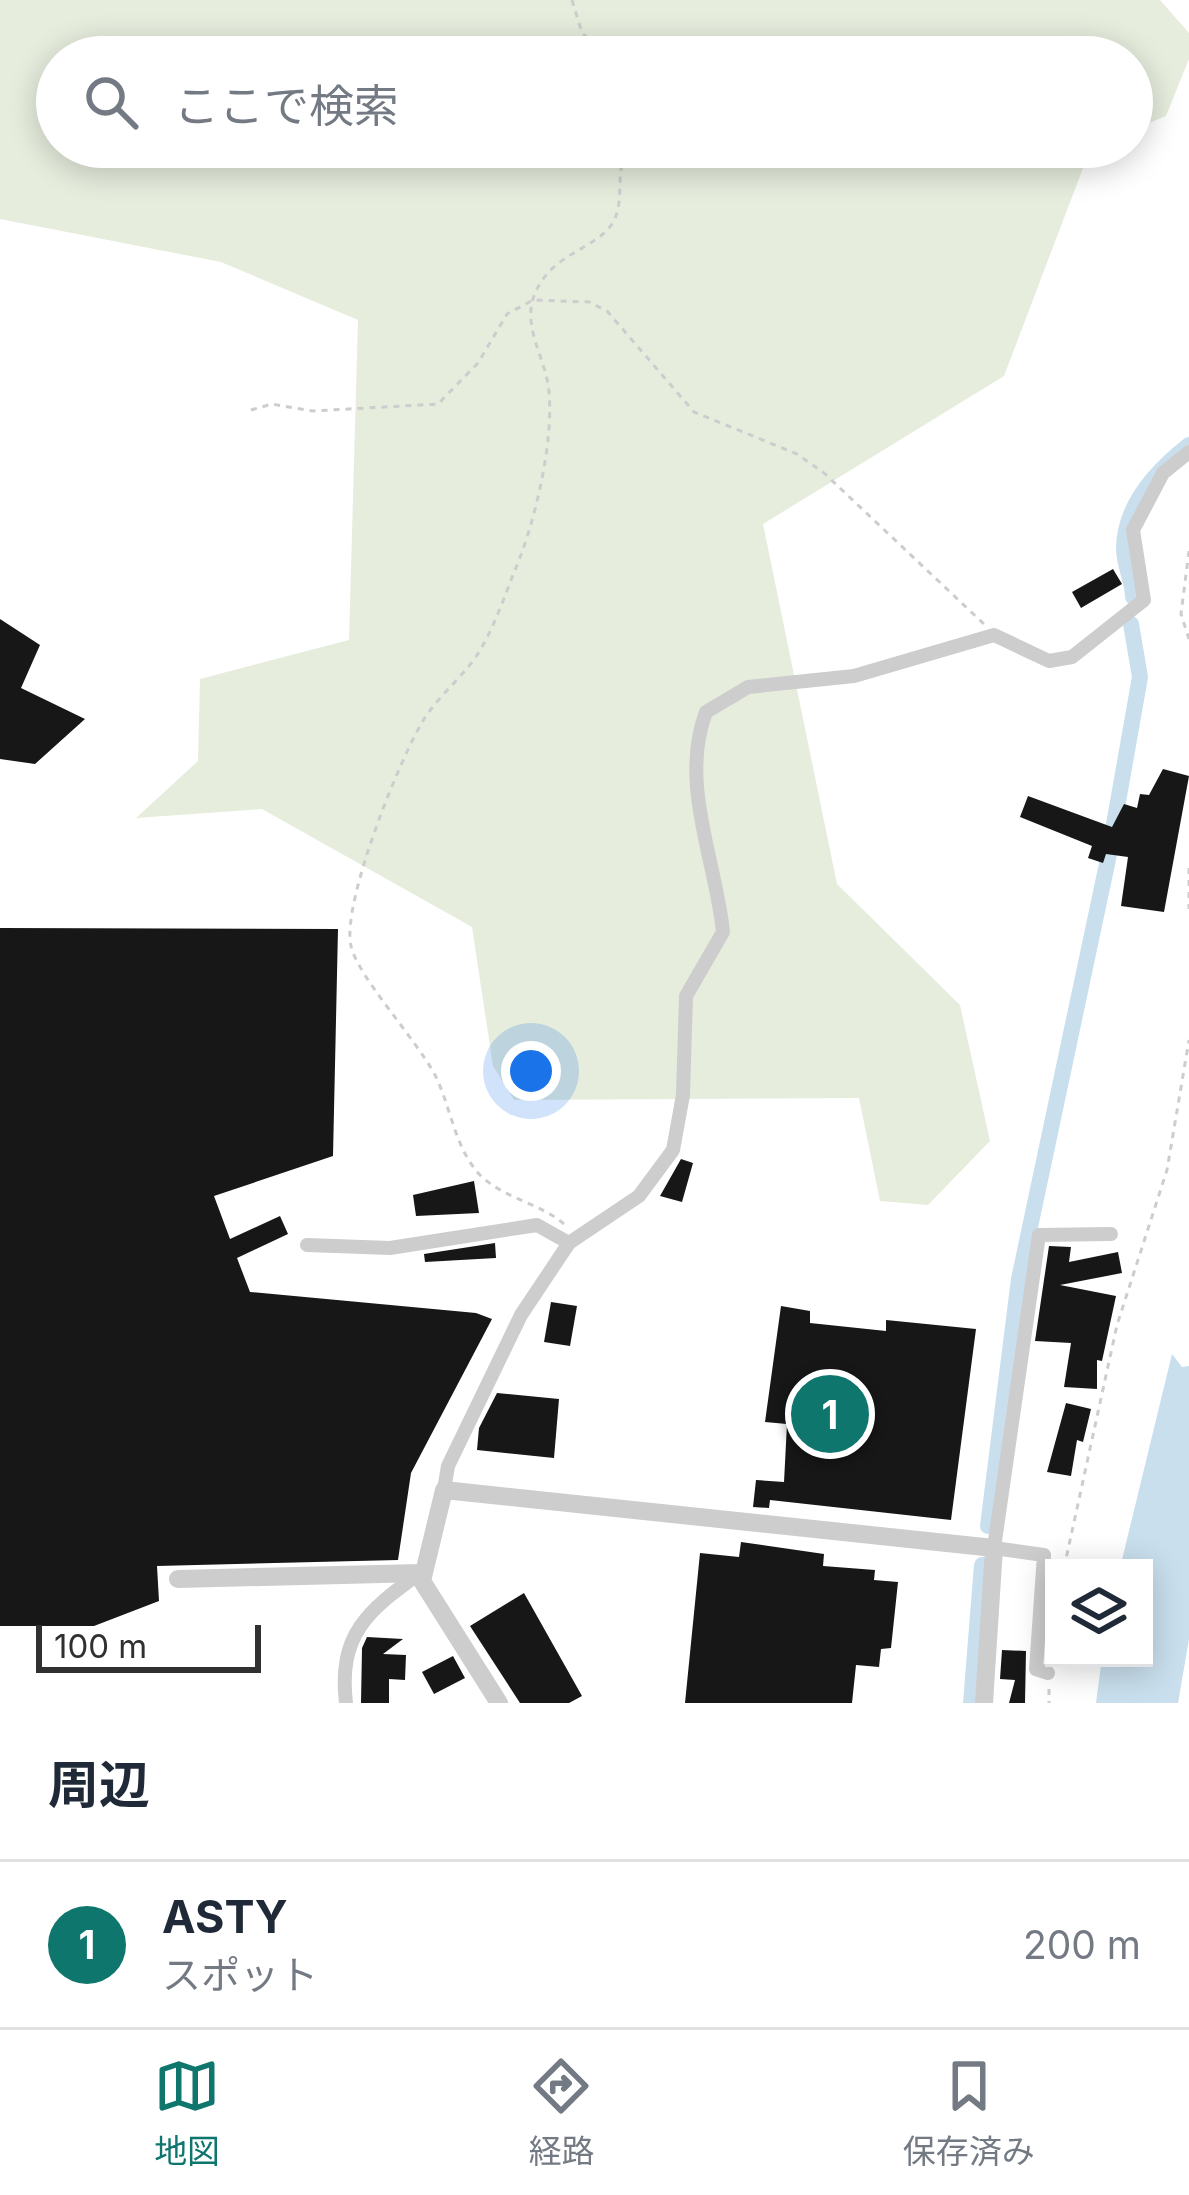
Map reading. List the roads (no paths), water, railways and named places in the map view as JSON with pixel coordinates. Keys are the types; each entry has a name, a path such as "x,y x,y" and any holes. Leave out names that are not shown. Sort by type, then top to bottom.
{"street":[{"path":"346,1703 342,1658 352,1634 421,1573 448,1466 521,1316 569,1243 639,1196 659,1173 680,1127 686,996 723,932 704,838 697,759 706,712 748,687 854,676 994,635 1049,661 1072,657 1135,613 1145,590 1133,530 1163,473 1189,452"},
{"path":"308,1245 390,1249 538,1225 569,1243"},
{"path":"984,1703 994,1548 1039,1235 1112,1234"},
{"path":"444,1490 1044,1555 1036,1669 1048,1673"},
{"path":"178,1579 421,1573"},
{"path":"421,1573 499,1703"}],"water":[{"path":"1172,1354 1182,1367 1189,1366 1189,1639 1178,1703 1096,1703 1101,1667 1153,1667 1153,1559 1122,1559"}],"waterway":[{"path":"1133,597 1124,549 1130,518 1154,477 1189,445"},
{"path":"988,1526 1019,1279 1107,864 1140,677 1131,624"},
{"path":"971,1703 982,1565"}],"place":[{"name":"ASTY","path":"830,1414"}]}
